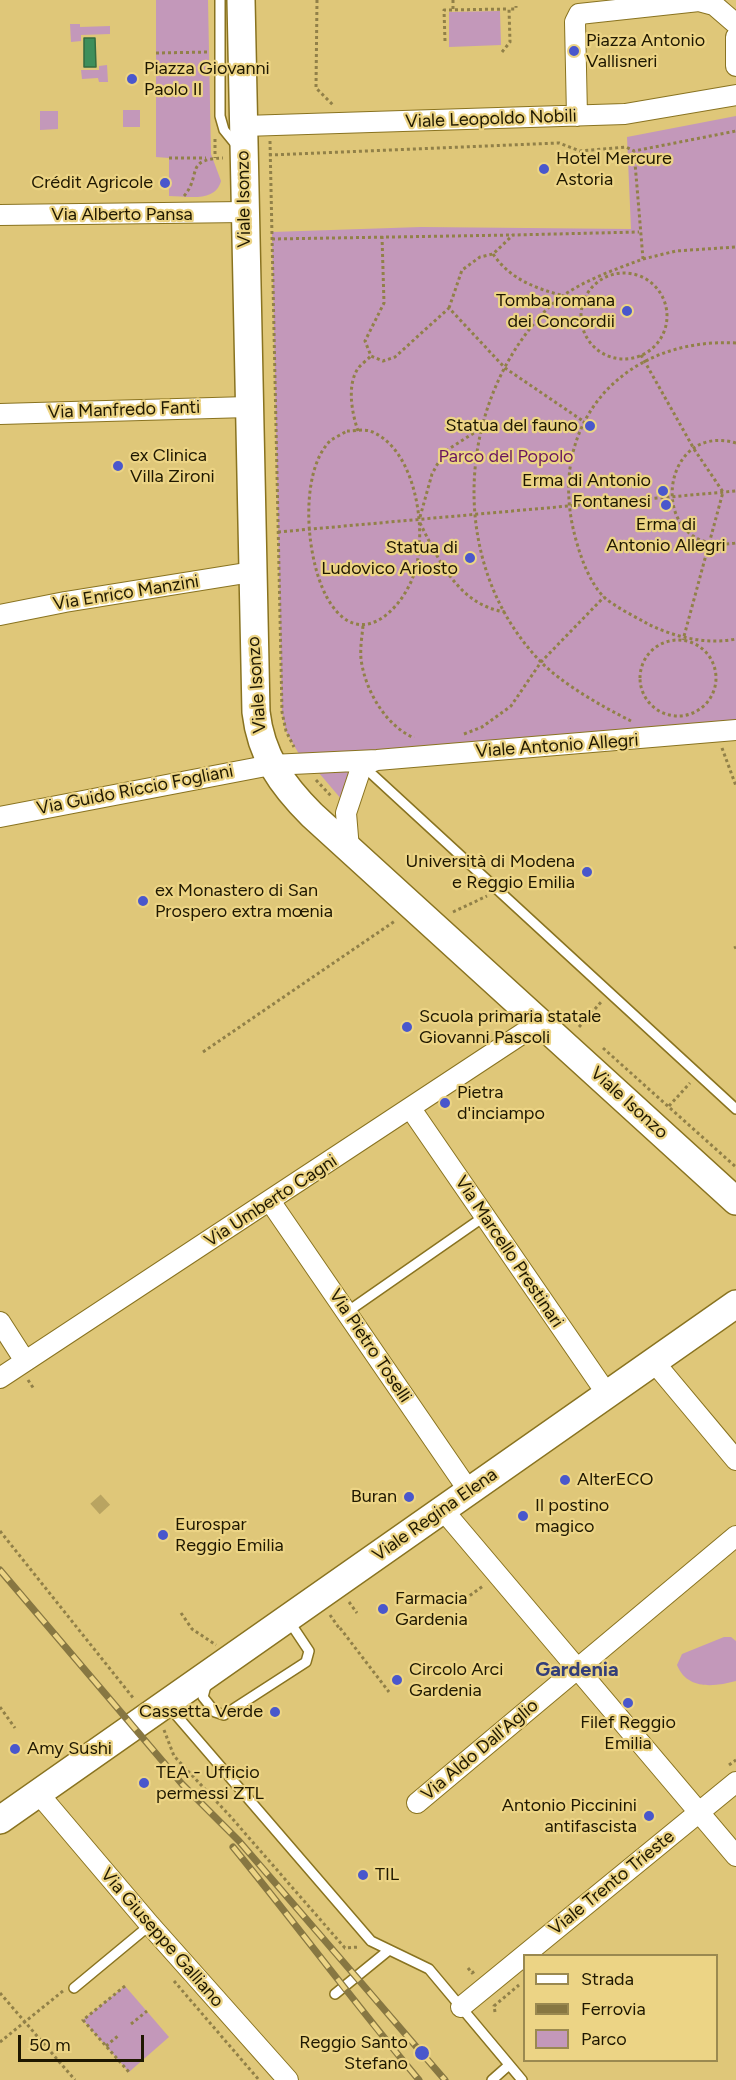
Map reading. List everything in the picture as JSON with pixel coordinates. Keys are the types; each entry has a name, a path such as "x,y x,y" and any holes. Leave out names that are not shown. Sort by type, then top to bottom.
{"main road":[{"name":"Viale Isonzo","path":"242,0 257,125 243,155 256,712 258,733 271,765 288,791 349,849 736,1201"},
{"name":"Viale Regina Elena","path":"0,1820 148,1723 209,1674 736,1304"}],"street":[{"path":"577,117 575,18 582,12 639,4 704,1 714,4 736,24"},
{"path":"736,37 736,66"},
{"name":"Viale Leopoldo Nobili","path":"257,125 625,114 736,94"},
{"name":"Via Alberto Pansa","path":"0,215 244,212"},
{"name":"Via Manfredo Fanti","path":"0,414 248,407"},
{"name":"Via Enrico Manzini","path":"0,615 65,602 252,572"},
{"name":"Viale Antonio Allegri","path":"271,765 370,763 736,730"},
{"path":"349,849 346,813 370,763"},
{"name":"Via Guido Riccio Fogliani","path":"0,817 271,765"},
{"name":"Via Umberto Cagni","path":"0,1378 540,1022"},
{"name":"Via Marcello Prestinari","path":"411,1109 607,1394"},
{"name":"Via Pietro Toselli","path":"270,1201 469,1491"},
{"path":"0,1322 26,1361"},
{"path":"654,1362 736,1460"},
{"path":"443,1510 736,1856"},
{"name":"Via Aldo Dall'Aglio","path":"417,1803 736,1536"},
{"name":"Viale Trento Trieste","path":"526,1954 736,1782"},
{"name":"Via Giuseppe Galliano","path":"38,1793 150,1925 288,2080"},
{"name":"Viale Trento Trieste","path":"461,2007 523,1956"}],"lane":[{"path":"220,0 221,122 243,155"},
{"path":"370,763 498,891 736,1109"},
{"path":"347,1312 485,1216"},
{"path":"209,1674 203,1697 215,1712 224,1715 306,1662 309,1651 288,1619"},
{"path":"177,1716 371,1941 429,1968 522,2080"},
{"path":"74,1988 150,1925"},
{"path":"335,1994 389,1950"},
{"path":"492,2080 509,2065"}],"path":[{"path":"317,0 316,88 338,109"},
{"path":"453,0 453,10"},
{"path":"445,41 444,10 516,9 516,6"},
{"path":"502,52 510,42 509,9"},
{"path":"156,53 214,52"},
{"path":"257,125 270,155 282,712 286,730 304,763 346,813"},
{"path":"169,158 558,143 580,151 626,147 634,151 736,131"},
{"path":"634,151 643,259"},
{"path":"177,198 185,196 189,190 195,166 208,158"},
{"path":"272,239 640,232"},
{"path":"382,236 384,303 365,341 371,356 383,361 395,357 449,308 462,270 480,257 493,254 513,236"},
{"path":"640,725 588,696 540,662 505,612 488,573 475,516 474,464 480,429 488,402 505,368 548,308 564,296 581,285 643,259 676,250 736,247"},
{"path":"493,254 503,269 531,287 564,296"},
{"path":"622,272 647,279 663,298 667,324 655,346 641,355 619,359 606,356 591,344 582,327 582,302 598,281 609,275 622,272"},
{"path":"449,308 505,368 583,421"},
{"path":"736,343 709,341 677,346 644,360 620,376 583,421 570,465 568,506 576,541 590,574 604,597 662,631 684,639 702,648 711,658 716,670 716,683 712,696 704,706 681,717 657,710 645,697 640,680 641,667 655,647 666,641 684,639 736,639"},
{"path":"641,355 694,449 723,492"},
{"path":"358,431 351,411 352,392 357,370 371,356"},
{"path":"480,429 444,452 432,474 419,520 419,549 415,567 401,600 382,620 363,626 346,622 331,605 318,579 307,530 318,461 331,441 347,431 369,431 386,441 408,471 419,520 434,552 458,587 474,602 489,610 505,612"},
{"path":"736,443 715,441 694,449 678,466 672,481 670,497 675,514 685,529 708,543 736,543"},
{"path":"278,532 736,491"},
{"path":"684,639 723,492"},
{"path":"455,737 482,727 511,706 540,662 604,597"},
{"path":"363,626 361,659 373,698 387,718 417,739"},
{"path":"722,748 736,786"},
{"path":"461,919 453,912 498,891"},
{"path":"203,1052 415,909"},
{"path":"587,1034 579,1027 609,992"},
{"path":"595,1041 736,1167"},
{"path":"669,1106 699,1073"},
{"path":"0,1531 174,1756 230,1816 345,1948 361,1947 375,1962"},
{"path":"465,1599 497,1576"},
{"path":"346,1598 357,1613"},
{"path":"327,1611 388,1692"},
{"path":"182,1613 192,1629 220,1647"},
{"path":"0,1707 15,1728"},
{"path":"166,1973 259,2080"},
{"path":"495,2012 494,2006 523,1982"},
{"path":"125,1986 83,2020 129,2072"},
{"path":"0,2042 65,1990 74,1988"},
{"path":"0,1993 75,2080"},
{"path":"131,2024 147,2011"},
{"path":"106,2046 119,2035"}],"green space":[{"path":"156,0 208,0 211,154 221,181 213,193 200,197 169,196 169,158 156,157"},
{"path":"500,11 501,45 449,47 449,12"},
{"path":"70,24 80,24 80,27 110,26 110,34 81,35 81,41 71,42"},
{"path":"107,65 108,82 99,82 98,78 82,79 81,70 99,70 99,66"},
{"path":"123,110 140,110 140,127 123,127"},
{"path":"40,111 58,111 58,129 40,130"},
{"name":"Parco del Popolo","path":"736,116 736,730 304,763 286,731 282,712 272,232 421,227 631,229 627,137"},
{"path":"351,769 342,800 319,773"},
{"path":"724,1637 731,1637 736,1641 736,1681 719,1685 702,1685 687,1679 677,1665 682,1654"},
{"path":"125,1986 169,2037 129,2072 83,2020"}],"shaded area":[{"path":"84,38 95,38 96,67 84,67"}],"tunnel":[{"path":"95,1509 106,1499"}],"railway":[{"path":"0,1570 182,1784 239,1841 445,2080"},
{"path":"233,1847 419,2080"}],"place":[{"name":"Piazza Antonio Vallisneri","path":"574,51"},
{"name":"Piazza Giovanni Paolo II","path":"132,79"},
{"name":"Hotel Mercure Astoria","path":"544,169"},
{"name":"Crédit Agricole","path":"165,183"},
{"name":"Tomba romana dei Concordii","path":"627,311"},
{"name":"Statua del fauno","path":"590,426"},
{"name":"ex Clinica Villa Zironi","path":"118,466"},
{"name":"Erma di Antonio Fontanesi","path":"663,491"},
{"name":"Erma di Antonio Allegri","path":"666,505"},
{"name":"Statua di Ludovico Ariosto","path":"470,558"},
{"name":"Università di Modena e Reggio Emilia","path":"587,872"},
{"name":"ex Monastero di San Prospero extra mœnia","path":"143,901"},
{"name":"Scuola primaria statale Giovanni Pascoli","path":"407,1027"},
{"name":"Pietra d'inciampo","path":"445,1103"},
{"name":"AlterECO","path":"565,1480"},
{"name":"Buran","path":"409,1497"},
{"name":"Il postino magico","path":"523,1516"},
{"name":"Eurospar Reggio Emilia","path":"163,1535"},
{"name":"Farmacia Gardenia","path":"383,1609"},
{"name":"Circolo Arci Gardenia","path":"397,1680"},
{"name":"Filef Reggio Emilia","path":"628,1703"},
{"name":"Cassetta Verde","path":"275,1712"},
{"name":"Amy Sushi","path":"15,1749"},
{"name":"TEA - Ufficio permessi ZTL","path":"144,1783"},
{"name":"Antonio Piccinini antifascista","path":"649,1816"},
{"name":"TIL","path":"363,1875"},
{"name":"Reggio Santo Stefano","path":"422,2053"}],"district":[{"name":"Gardenia","path":"577,1670"}]}
